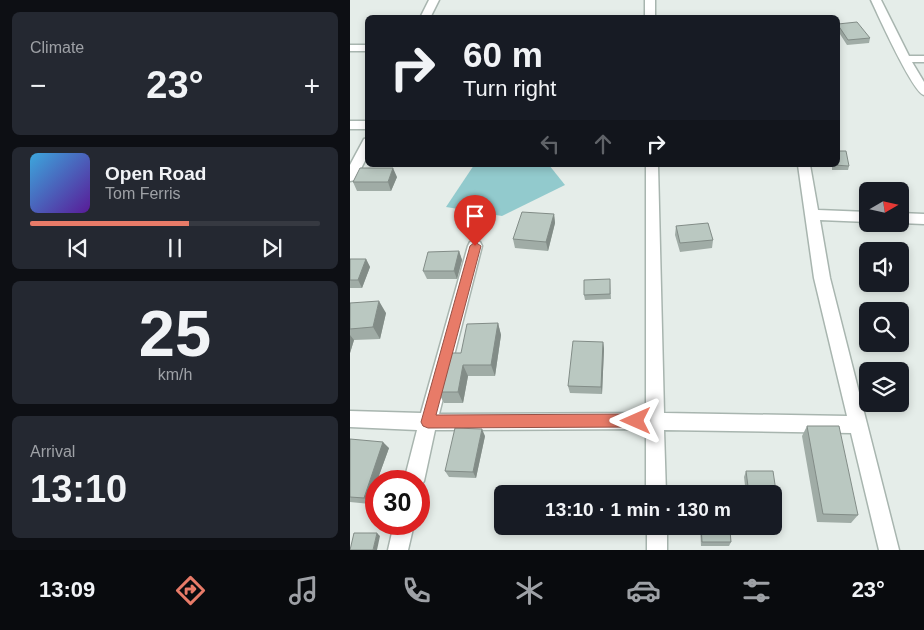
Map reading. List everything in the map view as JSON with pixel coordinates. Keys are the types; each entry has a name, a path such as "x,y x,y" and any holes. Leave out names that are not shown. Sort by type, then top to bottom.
{"street":[{"path":"426,15 434,0"},
{"path":"650,0 650,15"},
{"path":"876,0 905,59 924,92"},
{"path":"350,48 365,48"},
{"path":"905,59 924,60"},
{"path":"350,125 365,125"},
{"path":"350,177 365,148"},
{"path":"652,167 656,485"},
{"path":"804,167 822,278 889,550"},
{"path":"812,214 859,217"},
{"path":"909,218 924,219"},
{"path":"417,470 475,246"},
{"path":"350,419 428,422 655,421 858,425"},
{"path":"398,550 401,535"},
{"path":"657,535 657,550"}],"water":[{"path":"473,167 551,167 565,185 502,216 446,207"}],"building":[{"path":"857,22 870,38 848,40 840,28 840,24"},
{"path":"840,151 846,151 849,166 840,165"},
{"path":"360,168 393,168 388,182 353,182"},
{"path":"522,212 554,214 546,242 513,239"},
{"path":"708,223 713,240 680,243 676,226"},
{"path":"459,251 454,271 423,271 428,252"},
{"path":"350,259 366,259 358,280 350,280"},
{"path":"610,279 610,294 584,295 584,280"},
{"path":"379,301 373,327 350,329 350,303"},
{"path":"498,323 491,365 463,365 458,392 438,392 449,353 461,353 467,324"},
{"path":"573,341 603,342 601,387 568,386"},
{"path":"807,426 839,426 858,515 823,514"},
{"path":"455,428 482,429 473,472 445,471"},
{"path":"350,439 383,442 374,470 365,470 364,498 350,497"},
{"path":"746,471 773,471 775,485 748,485"},
{"path":"354,533 377,535 373,550 350,550"},
{"path":"702,535 730,535 731,542 702,542"}],"route":[{"path":"475,246 428,422 636,421"}]}
